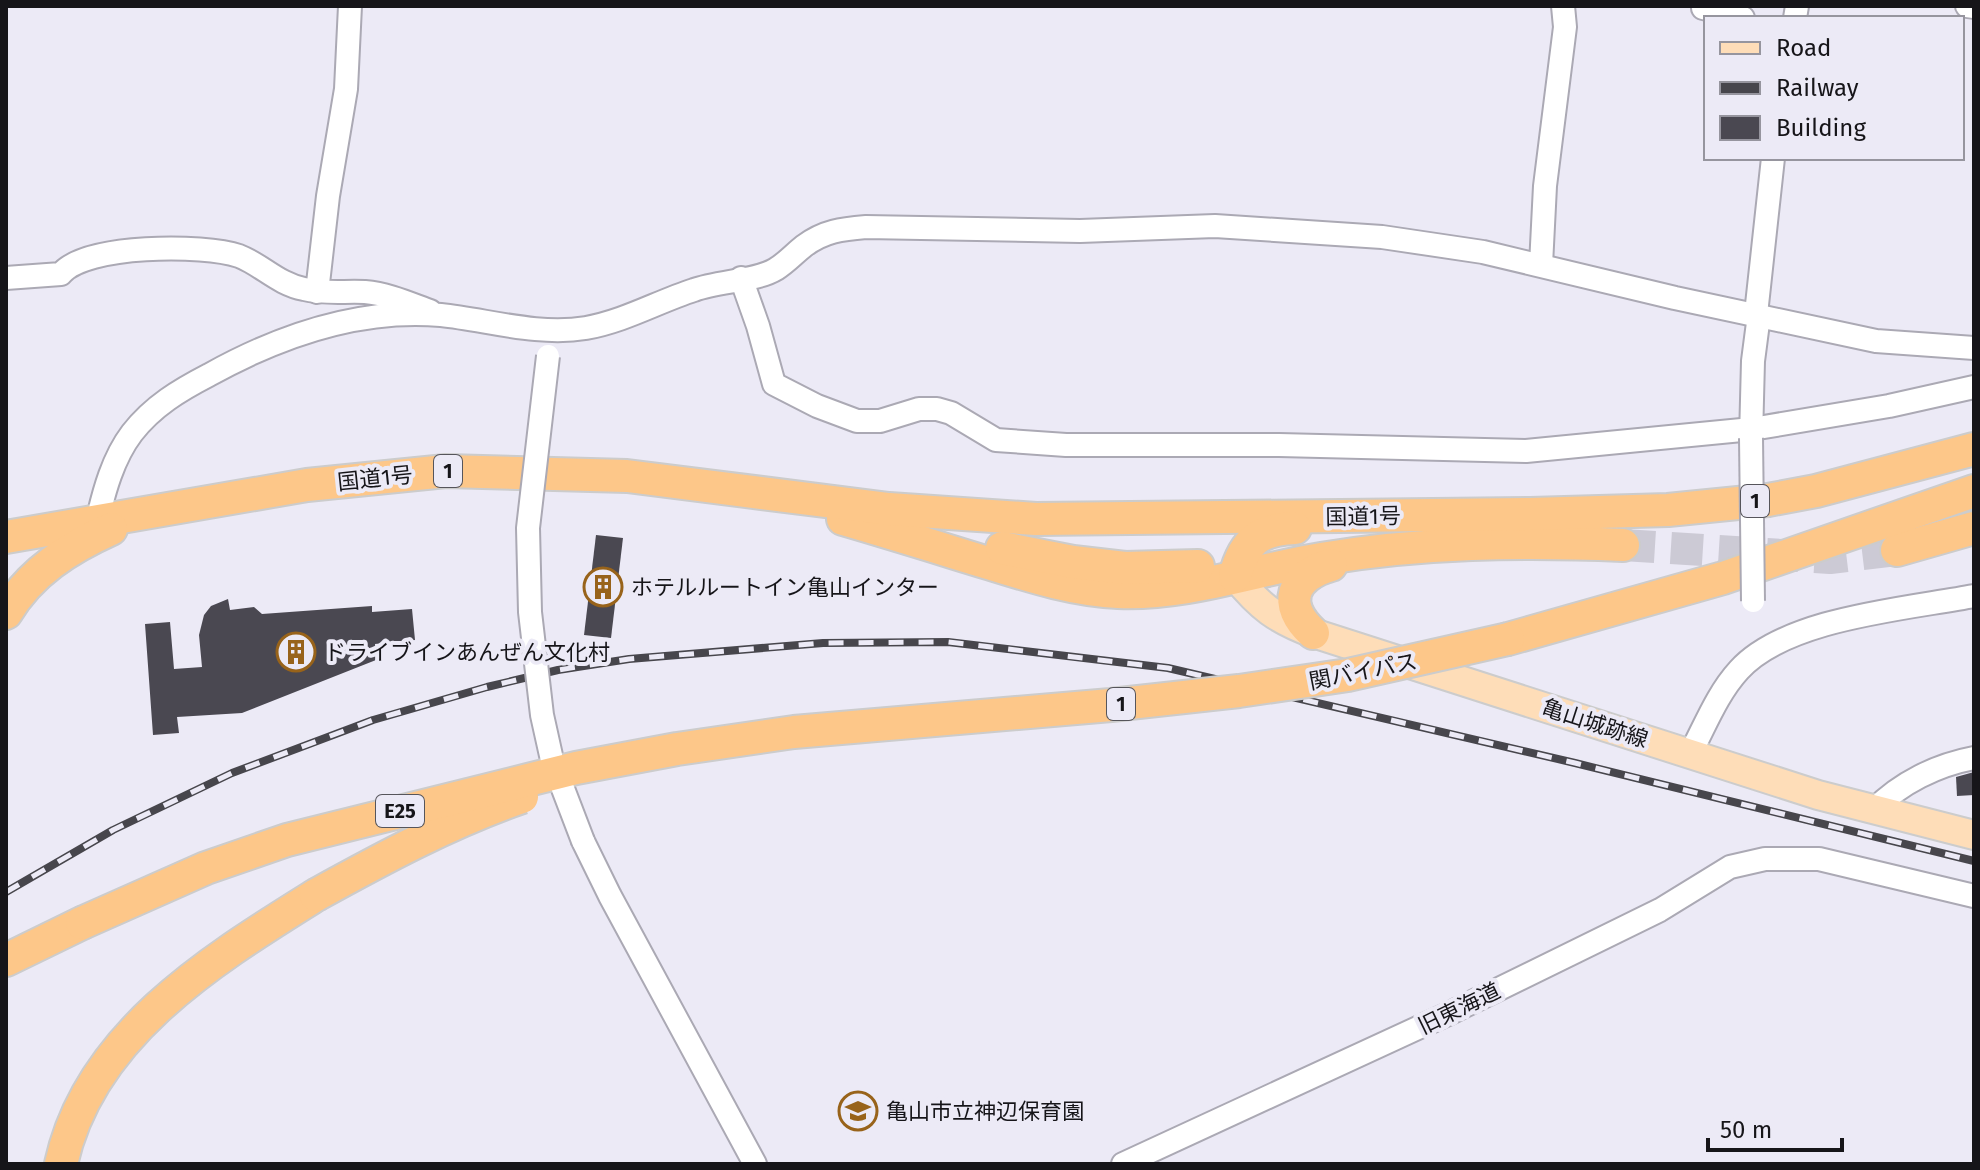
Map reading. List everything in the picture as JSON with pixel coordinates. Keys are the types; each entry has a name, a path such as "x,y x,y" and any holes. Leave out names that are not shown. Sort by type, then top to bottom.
{"highway":[{"name":"国道1号","path":"10,536 307,485 446,471 627,476 937,514 1036,519 1668,510 1768,500 1862,480 1974,449"},
{"name":"関バイパス","path":"730,741 861,725 1111,705 1348,675 1508,639 1723,578 1974,491"},
{"name":"国道1号","path":"747,492 1040,579 1089,589 1149,591 1333,557 1457,544 1531,542 1623,545"},
{"path":"827,502 1037,556 1125,568 1213,567 1235,576 1243,553 1267,531 1530,514"},
{"path":"6,613 22,589 64,553 85,540 150,512"},
{"path":"1897,550 1974,528"},
{"path":"1313,633 1298,616 1295,605 1299,583 1307,574 1335,563 1457,544"},
{"name":"E25","path":"6,960 206,868 287,840 576,768 730,741"},
{"name":"E25","path":"61,1164 69,1132 79,1110 115,1052 154,1011 198,973 255,933 383,858 514,800 577,779 730,741"}],"main road":[{"name":"亀山城跡線","path":"1235,576 1268,612 1313,633 1818,795 1974,835"}],"street":[{"path":"317,292 326,211 346,89 350,6"},
{"path":"1541,265 1545,186 1565,27 1563,6"},
{"path":"1967,6 1974,7"},
{"path":"1703,8 1735,16"},
{"path":"1753,601 1753,361 1773,166"},
{"path":"97,522 117,456 145,418 168,398 249,353 299,334 368,319 439,315 551,329 584,329 647,311 695,289 763,275 777,269 806,244 833,229 1080,231 1215,226 1382,237 1483,252 1876,341 1974,348"},
{"path":"6,278 61,274 67,266 87,257 122,250 209,251 235,255 255,263 282,283 317,292 365,292 392,297 439,315"},
{"path":"741,278 774,384 817,406 857,421 880,421 919,409 937,409 951,413 996,440 1066,445 1279,445 1526,451 1752,434 1974,387"},
{"path":"551,329 528,528 530,612 542,715 552,760 583,841 610,896 755,1164"},
{"path":"1690,754 1719,698 1739,669 1769,646 1801,631 1831,623 1974,596"},
{"path":"1874,810 1891,793 1921,776 1957,761 1974,758"},
{"path":"1794,857 1825,849 1843,849 1974,881"},
{"path":"1794,857 1819,859 1974,896"},
{"name":"旧東海道","path":"1123,1164 1434,1021 1646,917 1730,867 1765,859 1794,857"}],"building":[{"name":"ホテルルートイン亀山インター","path":"596,535 623,538 611,638 584,635"},
{"name":"ドライブインあんぜん文化村","path":"228,599 230,610 254,607 262,614 372,606 372,612 412,609 415,640 375,644 376,660 242,713 177,717 179,733 153,735 145,624 170,622 174,669 202,667 199,635 204,615 211,606"},
{"path":"1974,772 1974,795 1957,796 1956,777"}],"tunnel":[{"path":"1623,545 1830,558 1897,550"}],"railway":[{"path":"6,892 113,830 232,773 373,720 558,670 629,659 823,643 948,642 1168,668 1974,861"}],"place":[{"name":"ホテルルートイン亀山インター","path":"603,587"},
{"name":"ドライブインあんぜん文化村","path":"296,652"},
{"name":"亀山市立神辺保育園","path":"858,1111"}]}
